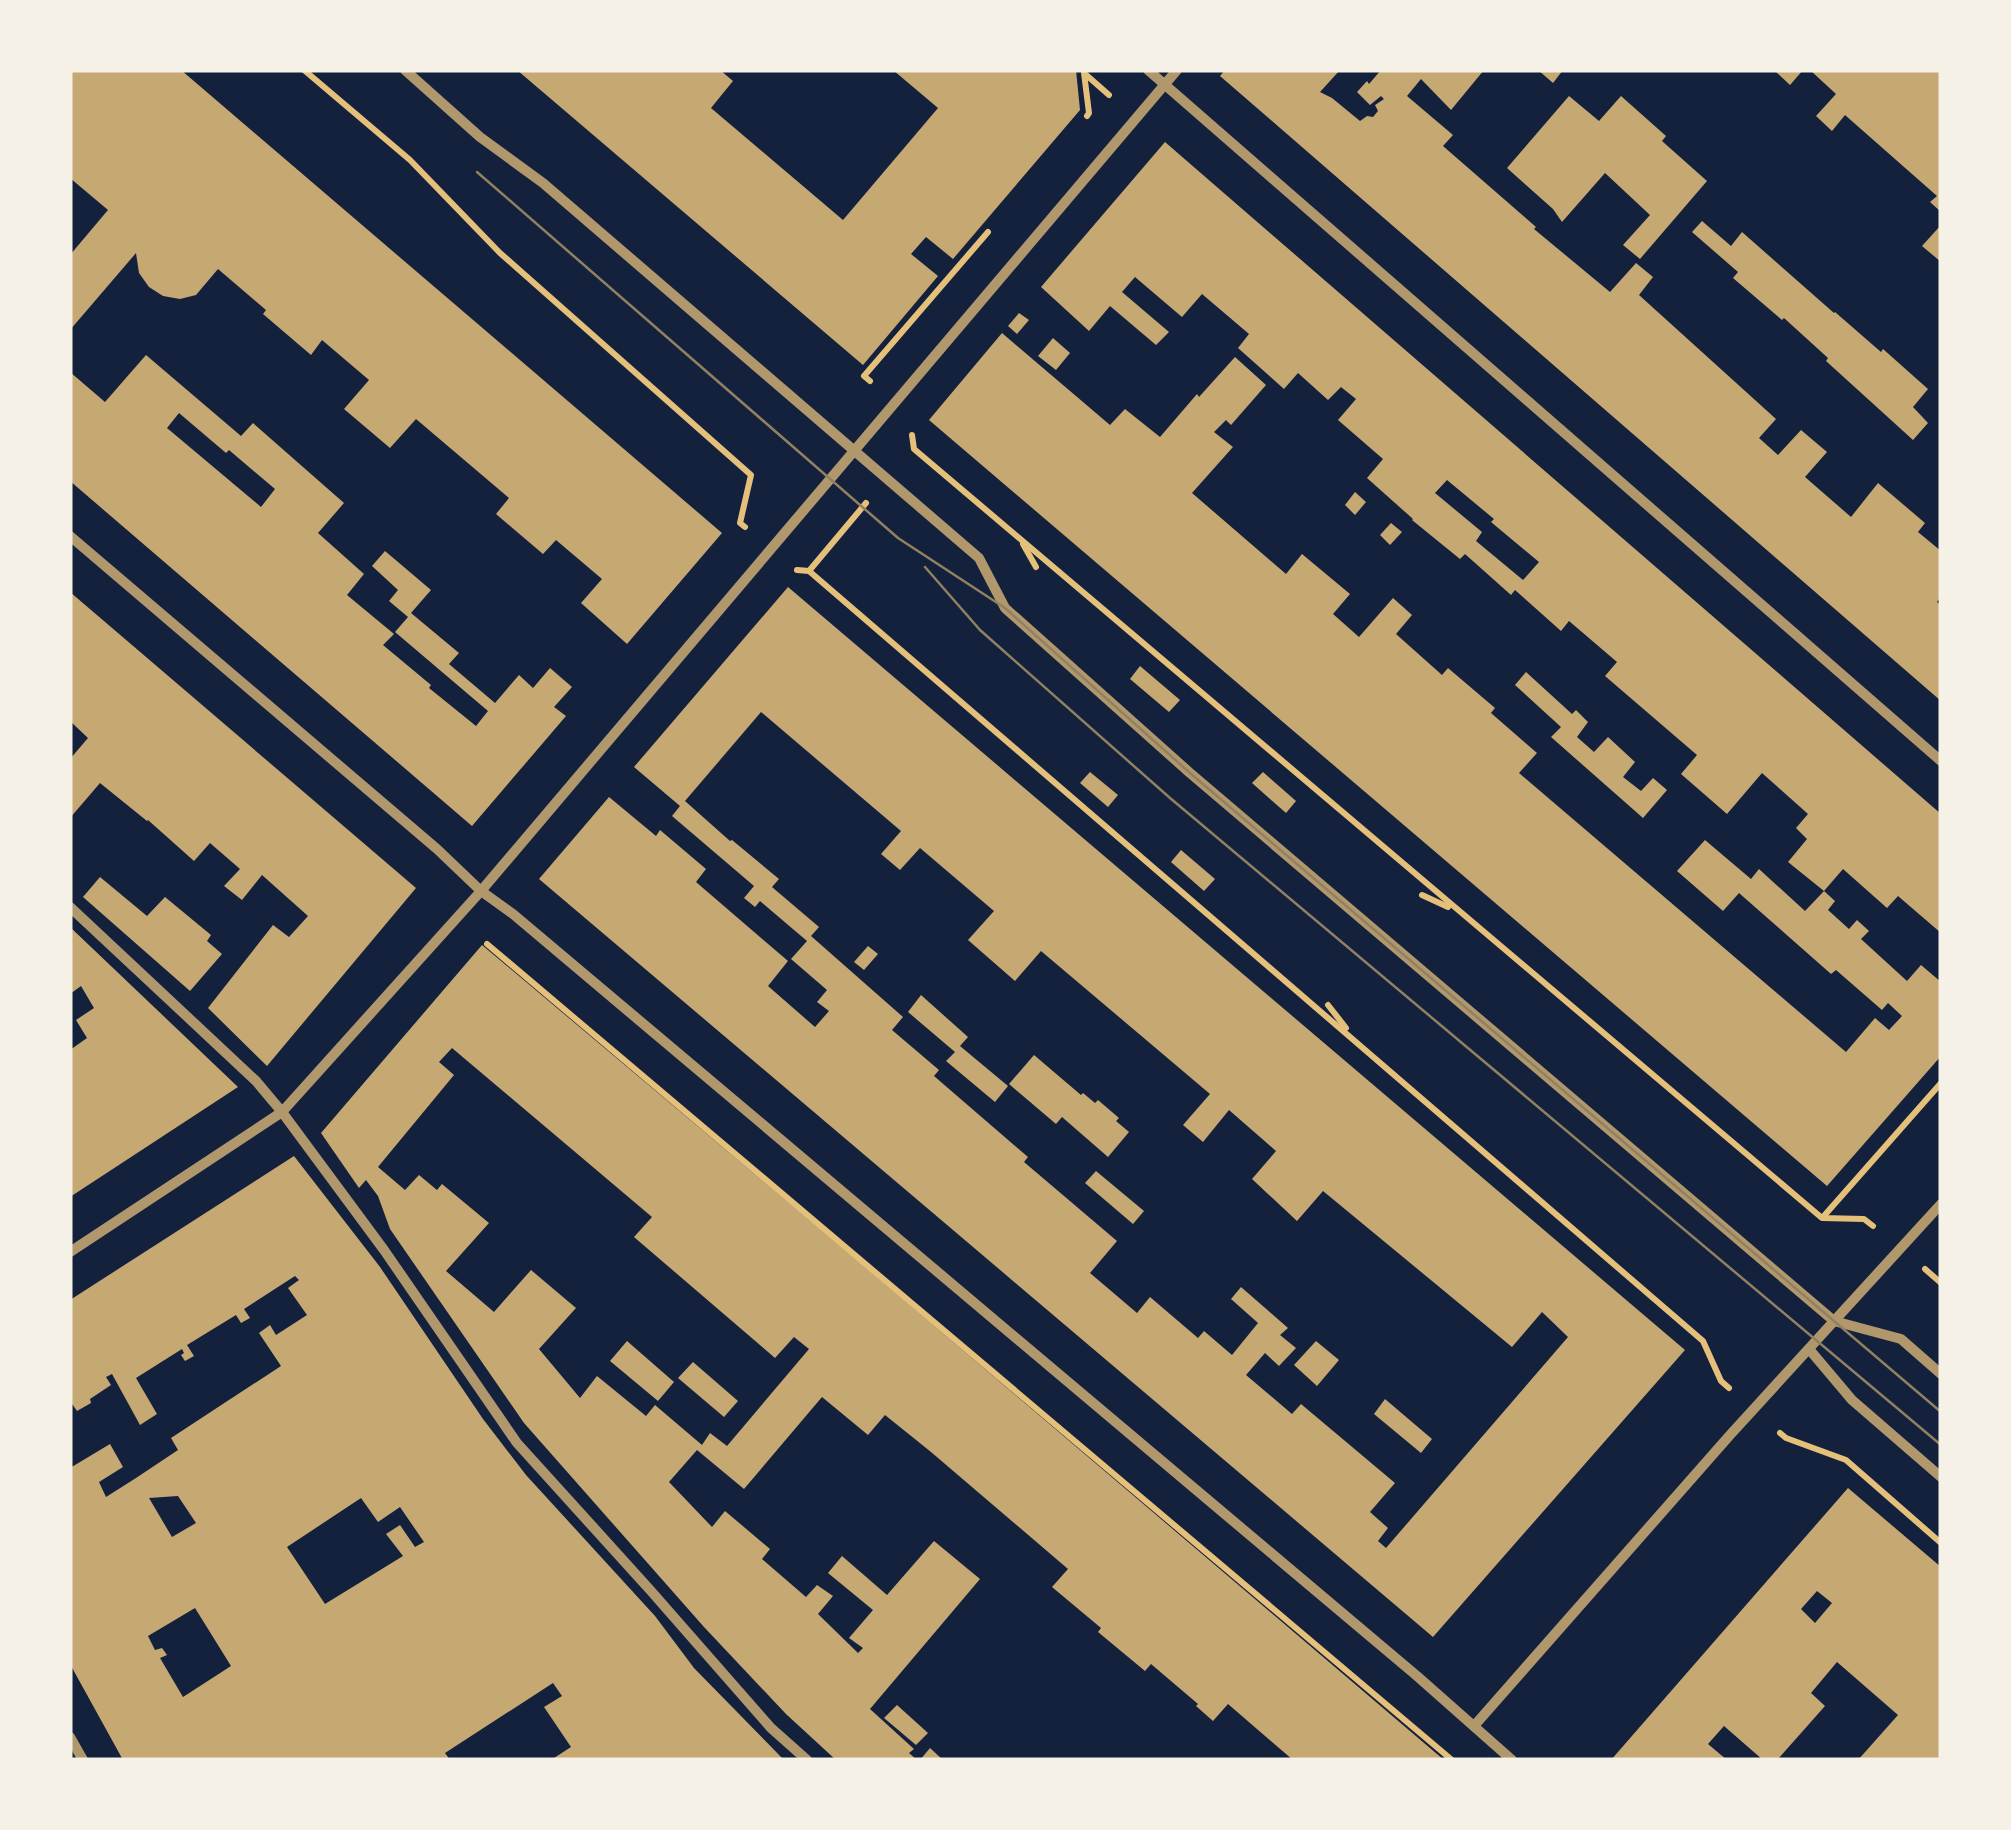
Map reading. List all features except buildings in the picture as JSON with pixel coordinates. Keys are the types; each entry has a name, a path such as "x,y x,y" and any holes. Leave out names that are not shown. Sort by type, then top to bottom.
{"street":[{"path":"405,70 979,558 1004,608 1190,773 1834,1321 1900,1339 1941,1374"},
{"path":"1148,70 1941,761"},
{"path":"70,1252 282,1112 481,891 1177,70"},
{"path":"70,536 437,849 481,891 513,914 1512,1760"},
{"path":"70,907 256,1081 384,1250 516,1443 770,1728 807,1760"},
{"path":"1474,1726 1730,1435 1941,1204"},
{"path":"1810,1349 1852,1400 1941,1476"},
{"path":"70,1738 82,1760"}],"path":[{"path":"304,70 410,160 500,252 751,475 740,523"},
{"path":"1077,128 1089,113 1084,73 1110,96"},
{"path":"895,404 864,376 990,229"},
{"path":"912,433 914,449 1822,1218 1864,1218"},
{"path":"809,571 887,478"},
{"path":"1020,539 1036,567"},
{"path":"797,570 809,571 1703,1341 1721,1381"},
{"path":"911,658 938,676"},
{"path":"1422,895 1458,911"},
{"path":"479,937 1452,1760"},
{"path":"1328,1005 1358,1042"},
{"path":"1822,1218 1941,1083"},
{"path":"1786,1438 1846,1460 1941,1543"}],"tram line":[{"path":"477,172 898,538 1005,608 1190,773 1941,1412"},
{"path":"925,567 980,630 1170,798 1941,1445"}]}
